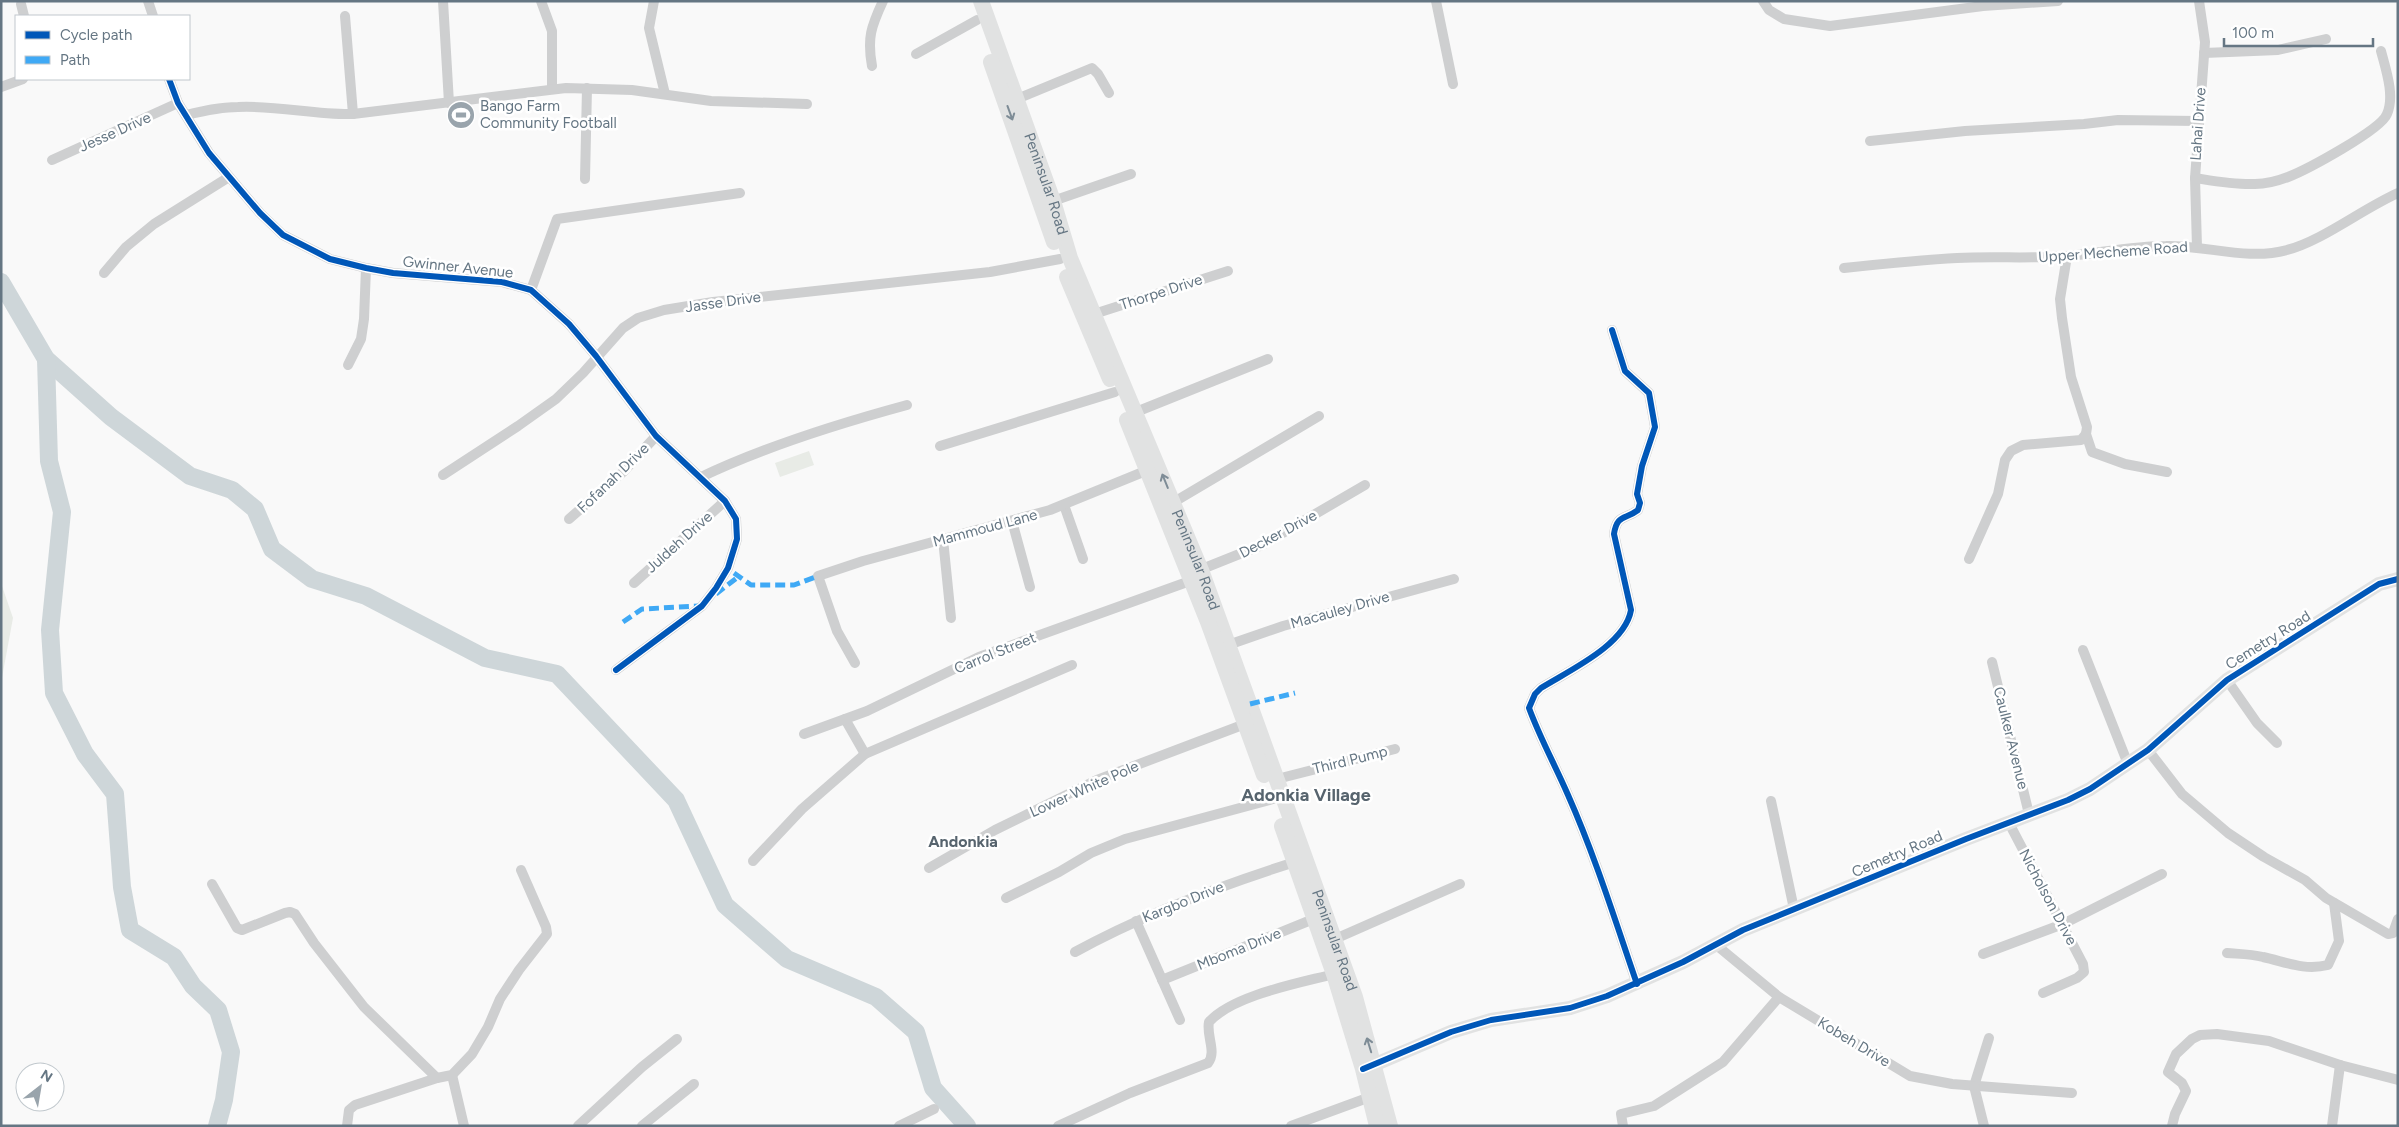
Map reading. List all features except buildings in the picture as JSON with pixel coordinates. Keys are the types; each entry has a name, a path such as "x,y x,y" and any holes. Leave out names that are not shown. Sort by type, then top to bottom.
{"main road":[{"name":"Peninsular Road","path":"970,1 1060,259 1193,575 1228,645 1335,939 1369,1067 1370,1097 1377,1126"},
{"name":"Peninsular Road","path":"981,1 1054,201 1070,258 1174,502 1193,575 1316,918 1334,974 1390,1126"}],"street":[{"path":"148,1 154,15"},
{"path":"443,1 449,103"},
{"path":"541,1 552,31 552,89"},
{"path":"654,1 650,28 665,94"},
{"path":"872,66 869,50 870,29 883,1"},
{"path":"1436,1 1454,84"},
{"path":"1763,1 1768,10 1784,19 1830,26 1983,6 2058,1"},
{"name":"Lahai Drive","path":"2197,247 2195,178 2204,53 2203,21 2199,1"},
{"path":"21,4 24,15"},
{"path":"345,16 353,114"},
{"path":"916,54 977,20"},
{"path":"2204,53 2278,50 2326,39"},
{"path":"2195,178 2231,183 2256,184 2273,182 2300,172 2356,140 2387,117 2390,104 2381,51"},
{"path":"1017,99 1092,68 1098,74 1109,93"},
{"path":"1,87 20,80"},
{"name":"Gwinner Avenue","path":"169,80 178,104 209,153 284,235 330,259 366,268 393,273 502,282 531,290 569,324 596,356 656,436 701,477 734,512 737,539 728,568 716,588 702,606 616,670"},
{"path":"585,179 587,88"},
{"path":"186,115 216,108 240,106 323,114 353,114 552,89 587,88 632,90 711,101 807,104"},
{"name":"Jesse Drive","path":"52,160 178,104"},
{"path":"1870,141 1965,130 2084,124 2118,120 2198,121"},
{"path":"1054,201 1131,174"},
{"path":"104,273 126,247 154,224 229,177"},
{"path":"531,290 557,219 740,193"},
{"name":"Upper Mecheme Road","path":"1844,268 1958,258 2067,256 2131,248 2197,247 2230,252 2259,253 2286,251 2309,242 2360,212 2398,193"},
{"path":"2067,256 2060,299 2062,318 2071,377 2087,427 2086,434 2092,452 2125,464 2167,472"},
{"name":"Jasse Drive","path":"442,475 556,399 583,373 596,356 623,328 638,318 664,310 713,302 990,272 1060,259"},
{"path":"348,365 361,339 364,319 366,268"},
{"name":"Thorpe Drive","path":"1094,314 1228,271"},
{"path":"1612,330 1625,371 1649,393 1655,427 1642,466 1638,510 1621,518 1616,523 1614,534 1631,610 1630,618 1605,648 1541,688 1535,694 1530,708 1541,741 1568,794 1610,903 1637,984"},
{"path":"1136,412 1268,359"},
{"path":"940,446 1115,392"},
{"path":"701,477 755,454 862,417 907,405"},
{"path":"1174,502 1319,416"},
{"path":"1969,559 1998,494 2006,460 2011,451 2023,445 2080,440 2086,434"},
{"name":"Fofanah Drive","path":"569,519 623,472 656,436"},
{"name":"Mammoud Lane","path":"855,663 834,624 818,576 1064,505 1148,470"},
{"name":"Decker Drive","path":"1193,575 1271,541 1365,486"},
{"name":"Juldeh Drive","path":"634,583 683,536 725,501"},
{"path":"1064,505 1083,559"},
{"path":"1012,521 1030,587"},
{"path":"943,539 951,618"},
{"name":"Carrol Street","path":"804,734 867,711 979,657 1193,575"},
{"name":"Macauley Drive","path":"1228,645 1292,624 1454,579"},
{"name":"Cemetry Road","path":"1369,1067 1451,1032 1491,1020 1570,1008 1607,996 1637,984 1715,944 1794,909 2090,789 2148,750 2227,680 2379,584 2398,579"},
{"path":"2084,650 2128,764"},
{"name":"Caulker Avenue","path":"1992,662 2029,814"},
{"path":"753,861 802,809 865,754 1072,665"},
{"path":"2227,680 2257,723 2278,743"},
{"path":"845,719 865,754"},
{"name":"Lower White Pole","path":"929,868 995,830 1088,784 1245,724"},
{"name":"Third Pump","path":"1276,779 1395,749"},
{"path":"2148,750 2167,778 2200,810 2228,833 2264,857 2305,880 2334,903 2388,934 2393,933 2398,919"},
{"path":"1006,898 1059,872 1091,853 1125,839 1273,800"},
{"path":"1771,802 1794,909"},
{"name":"Nicholson Drive","path":"2009,823 2083,964 2084,972 2077,978 2042,993"},
{"name":"Kargbo Drive","path":"1074,952 1136,921 1241,879 1295,862"},
{"path":"346,1126 348,1110 356,1105 437,1078 452,1075 477,1046 488,1027 500,999 519,970 547,934 546,927 521,870"},
{"path":"1983,954 2063,924 2162,874"},
{"path":"212,884 237,928 242,930 285,912 295,914 314,943 364,1007 437,1078"},
{"path":"1335,939 1460,884"},
{"path":"2227,953 2261,956 2299,967 2316,968 2328,965 2339,941 2334,903"},
{"name":"Mboma Drive","path":"1162,980 1316,918"},
{"path":"1136,921 1180,1020"},
{"name":"Kobeh Drive","path":"1715,944 1779,997 1910,1076 1974,1086 2072,1094"},
{"path":"1058,1126 1130,1093 1208,1063 1212,1058 1207,1031 1209,1022 1226,1010 1263,993 1334,974"},
{"path":"1623,1126 1621,1114 1654,1106 1723,1062 1779,997"},
{"path":"2172,1126 2175,1114 2186,1091 2182,1083 2168,1072 2170,1064 2176,1054 2188,1042 2200,1035 2218,1034 2269,1041 2340,1065 2398,1080"},
{"path":"1984,1126 1974,1086 1988,1038"},
{"path":"578,1126 642,1067 677,1039"},
{"path":"2332,1126 2340,1065"},
{"path":"452,1075 464,1126"},
{"path":"642,1126 694,1084"},
{"path":"1291,1126 1370,1097"},
{"path":"899,1126 934,1108"}],"shaded area":[{"path":"809,451 814,465 780,477 775,463"},
{"path":"1,583 13,618 1,683"}],"waterway":[{"path":"1,282 46,359 111,417 190,476 232,490 255,509 272,549 312,579 366,596 485,658 557,674 676,800 725,905 787,959 876,997 916,1032 933,1088 967,1126"},
{"path":"46,359 49,461 62,512 50,630 54,693 85,754 115,794 122,887 130,930 174,957 193,986 218,1010 231,1052 224,1100 217,1126"}],"marked path":[{"path":"734,573 751,585 794,585 818,576"},
{"path":"716,594 738,577"},
{"path":"623,622 642,609 700,606"},
{"path":"1250,704 1295,693"}],"cycle path":[{"path":"169,80 178,103 209,153 260,213 283,235 330,259 366,268 393,273 502,282 531,290 569,324 596,356 656,436 725,501 736,519 737,539 728,568 716,588 702,606 616,670"},
{"path":"1612,330 1625,371 1649,393 1655,427 1642,466 1637,494 1640,503 1638,510 1619,520 1614,534 1631,610 1627,623 1608,645 1581,665 1541,688 1535,694 1529,708 1587,841 1637,984"},
{"path":"1363,1069 1451,1032 1491,1020 1570,1008 1607,996 1683,962 1743,930 1966,839 2068,800 2090,789 2148,750 2227,680 2379,584 2398,579"}],"place":[{"name":"Bango Farm Community Football","path":"461,115"}],"district":[{"name":"Adonkia Village","path":"1306,795"},
{"name":"Andonkia","path":"963,841"}]}
